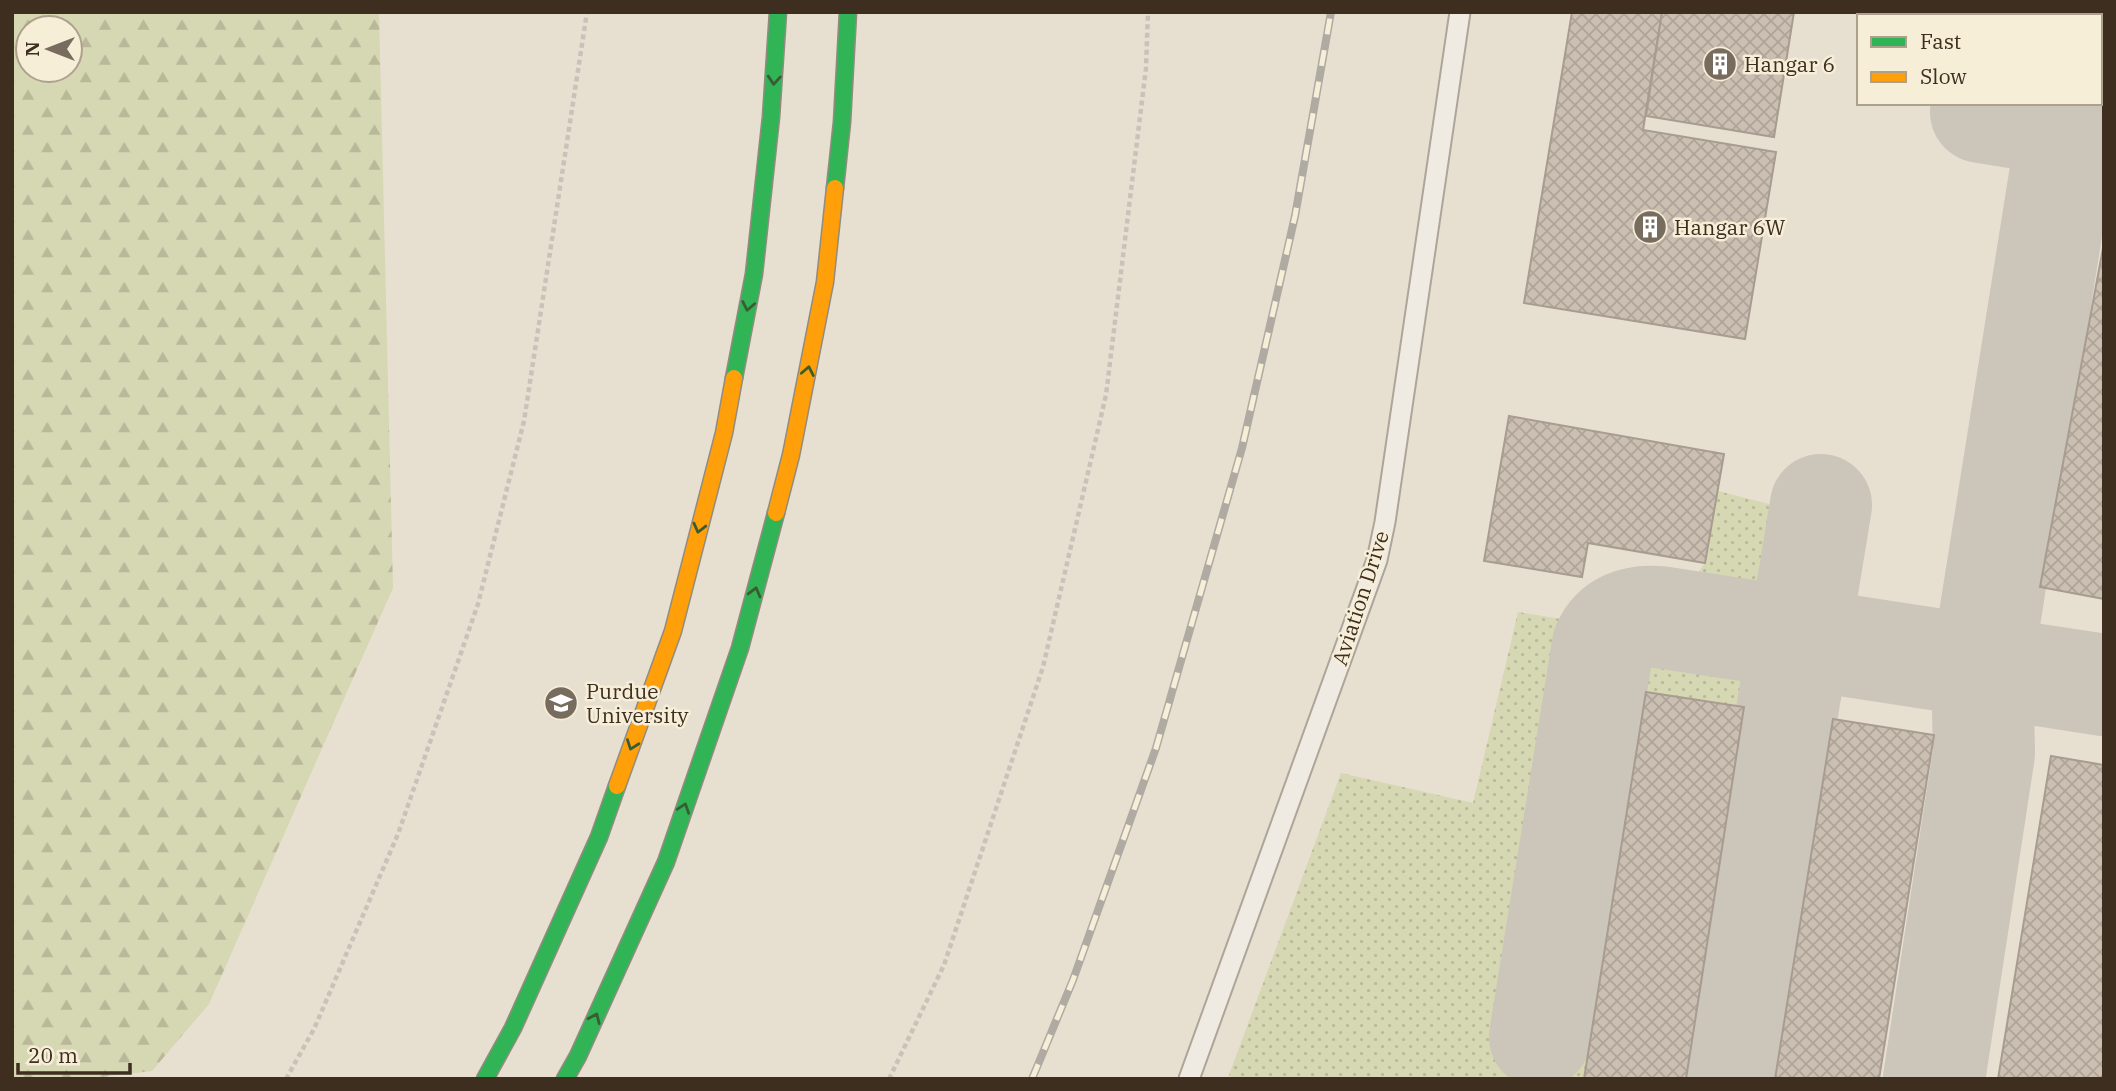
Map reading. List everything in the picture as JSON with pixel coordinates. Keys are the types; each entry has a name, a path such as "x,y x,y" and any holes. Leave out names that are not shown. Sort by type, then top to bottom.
{"main road":[{"path":"485,1079 513,1028 599,837 673,631 724,433 754,274 771,117 778,12"},
{"path":"565,1079 666,862 740,648 792,455 825,282 842,122 848,12"}],"lane":[{"name":"Aviation Drive","path":"1189,1079 1377,560 1385,522 1460,12"}],"path":[{"path":"286,1079 314,1028 398,834 478,604 524,421 587,12"},
{"path":"889,1079 944,965 1046,654 1106,395 1146,68 1148,12"}],"green space":[{"path":"12,12 379,12 393,588 209,1004 152,1071 85,1079 12,1079"},
{"path":"1718,491 1781,507 1792,529 1793,569 1773,599 1754,609 1690,603 1692,581 1705,563"},
{"path":"1518,612 1574,621 1580,629 1582,641 1522,1036 1589,1046 1584,1079 1231,1079 1229,1075 1341,773 1473,803"},
{"path":"1664,653 1748,667 1761,692 1764,706 1759,750 1738,750 1744,707 1646,692 1644,698 1622,695 1616,684 1628,663 1640,657"}],"building":[{"name":"Hangar 6W","path":"1572,12 1662,12 1643,130 1776,152 1745,339 1524,303"},
{"name":"Hangar 6","path":"1662,12 1794,12 1774,137 1646,116"},
{"path":"2104,248 2104,599 2040,587"},
{"path":"1509,416 1724,454 1705,563 1588,543 1582,577 1484,561"},
{"path":"1646,692 1744,707 1686,1079 1584,1079"},
{"path":"1833,719 1934,735 1879,1079 1775,1079"},
{"path":"2051,756 2104,765 2104,1079 1998,1079"}],"taxiway":[{"path":"1981,112 2104,132"},
{"path":"1934,1079 1984,753 1982,666 2068,126"},
{"path":"1727,1079 1821,505"},
{"path":"1540,1037 1603,645 1612,631 1625,622 1641,617 1659,617 2104,685"}],"railway":[{"path":"1032,1079 1073,980 1156,748 1242,448 1295,216 1331,12"}],"traffic: fast":[{"path":"734,378 754,274 771,117 778,12"},
{"path":"835,188 842,122 848,12"},
{"path":"565,1079 666,862 740,648 776,513"},
{"path":"485,1079 513,1028 599,837 617,786"}],"traffic: slow":[{"path":"776,513 791,455 825,282 835,188"},
{"path":"617,786 673,631 724,433 734,378"}],"place":[{"name":"Hangar 6","path":"1720,64"},
{"name":"Hangar 6W","path":"1650,227"},
{"name":"Purdue University","path":"561,703"}]}
